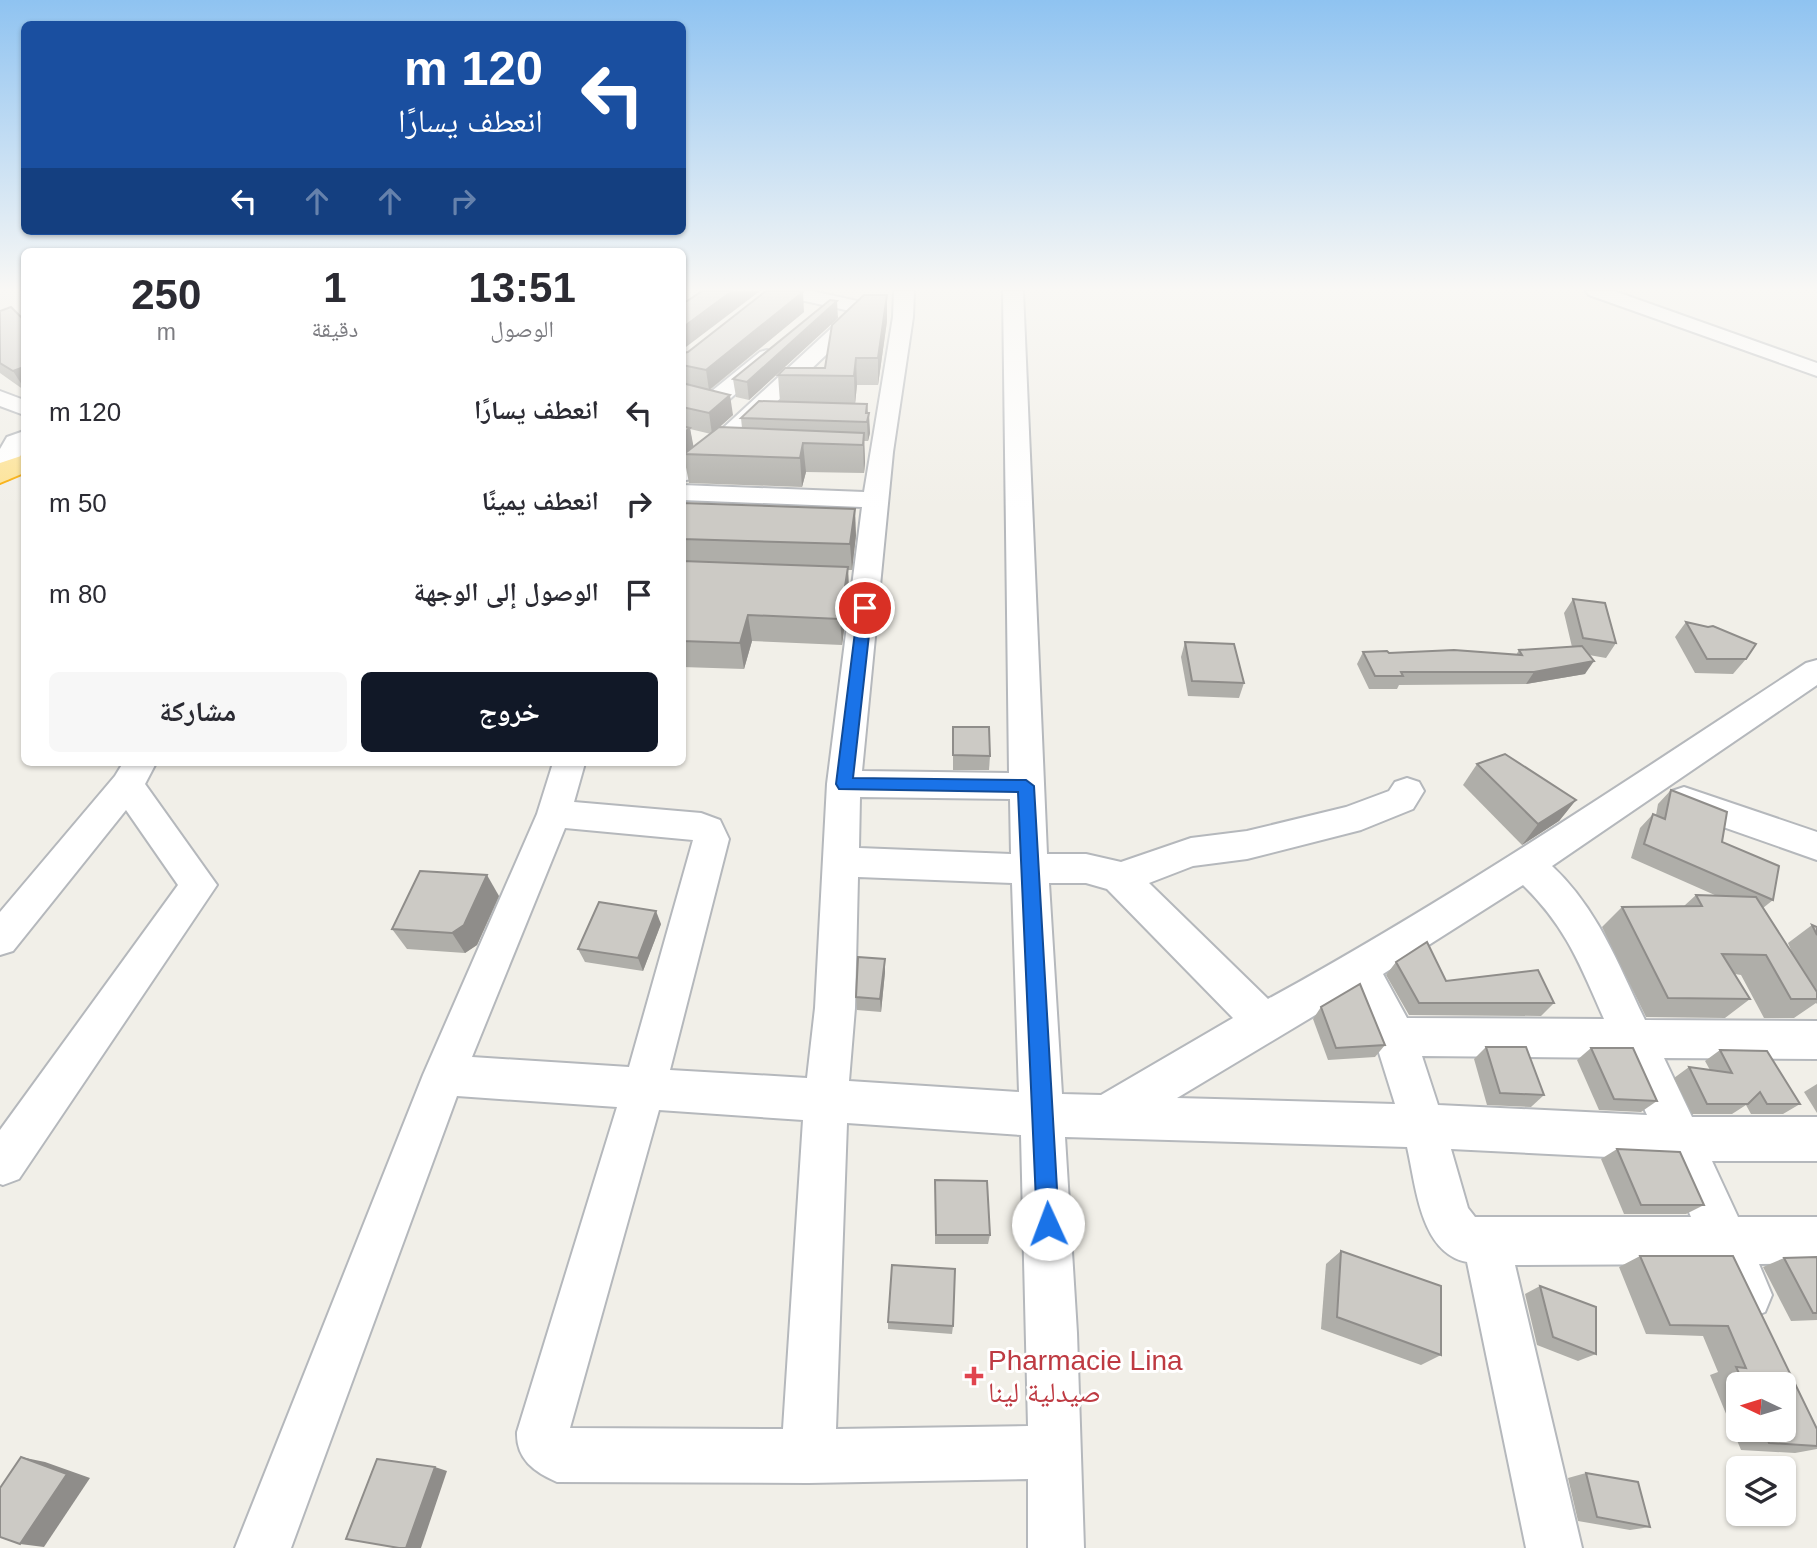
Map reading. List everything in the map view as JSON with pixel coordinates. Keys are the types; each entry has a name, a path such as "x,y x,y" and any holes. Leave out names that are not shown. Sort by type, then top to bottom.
{"highway":[{"path":"0,474 21,464"}],"street":[{"path":"754,363 704,398 754,411 781,411"},
{"path":"686,469 706,443 754,411 806,363"},
{"path":"808,1457 825,1101 835,1008 843,862 844,784 855,582 876,507 868,451 874,413 887,363"},
{"path":"1015,363 1026,786 1052,1333 1056,1548"},
{"path":"1798,363 1817,370"},
{"path":"0,398 21,407"},
{"path":"0,474 15,442 21,439"},
{"path":"706,443 744,447"},
{"path":"686,492 876,507"},
{"path":"686,507 876,507"},
{"path":"1105,1117 1360,968 1526,865 1817,670"},
{"path":"263,1548 444,1075 554,814 568,766"},
{"path":"0,939 134,774 199,885 1,1163"},
{"path":"1651,782 1694,804 1817,846"},
{"path":"844,784 1026,786"},
{"path":"1120,878 1191,852 1247,845 1303,829 1349,820 1401,800 1407,792"},
{"path":"554,814 701,827 708,831 711,839 644,1089 542,1439 547,1449 556,1455 808,1457 1054,1452"},
{"path":"843,862 1031,869 1088,867 1107,871 1120,878 1264,1022"},
{"path":"1526,865 1573,912 1766,1334"},
{"path":"1360,968 1395,1037 1423,1126 1448,1220 1462,1238 1486,1242 1817,1240"},
{"path":"1395,1037 1817,1040"},
{"path":"444,1075 1043,1115 1423,1126 1679,1139 1817,1139"},
{"path":"1486,1242 1554,1548"}],"building":[{"path":"0,363 21,363 21,368 13,371"},
{"path":"686,363 714,363 706,370 686,366"},
{"path":"752,363 768,363 747,382 733,379"},
{"path":"826,363 855,363 854,376 778,375 785,368 825,368"},
{"path":"686,384 730,395 709,413 686,408"},
{"path":"759,401 867,404 866,413 869,413 867,422 741,418"},
{"path":"719,427 864,433 863,445 803,443 800,458 686,452"},
{"path":"686,503 855,509 850,544 686,539"},
{"path":"686,561 848,567 840,619 748,615 740,643 686,641"},
{"path":"1573,599 1605,603 1616,643 1583,638"},
{"path":"1686,622 1713,626 1756,644 1746,659 1707,659"},
{"path":"1185,642 1234,644 1244,683 1192,681"},
{"path":"1582,646 1594,661 1534,672 1401,672 1403,676 1375,676 1363,652 1454,650 1522,655 1519,650"},
{"path":"953,727 989,727 990,756 953,755"},
{"path":"1505,754 1576,800 1538,824 1477,764"},
{"path":"1671,790 1727,812 1722,842 1779,866 1773,900 1644,844 1653,814 1665,819"},
{"path":"420,871 487,875 464,925 452,933 392,929"},
{"path":"1696,895 1756,897 1817,992 1817,999 1791,999 1766,955 1722,954 1750,999 1668,998 1622,907 1702,906"},
{"path":"599,902 656,911 638,958 578,949"},
{"path":"1427,942 1446,981 1538,970 1554,1003 1419,1003 1396,962"},
{"path":"858,957 885,959 880,999 856,997"},
{"path":"1360,984 1385,1045 1336,1048 1321,1007"},
{"path":"1486,1047 1526,1047 1544,1095 1500,1093"},
{"path":"1591,1048 1633,1048 1657,1101 1614,1099"},
{"path":"1720,1050 1767,1051 1800,1104 1767,1104 1760,1092 1748,1104 1707,1104 1689,1067 1732,1073"},
{"path":"1617,1149 1680,1152 1704,1205 1641,1205"},
{"path":"935,1180 987,1181 990,1235 936,1235"},
{"path":"1341,1251 1441,1286 1441,1355 1337,1317"},
{"path":"1640,1256 1733,1256 1789,1372 1738,1372 1736,1367 1746,1368 1728,1326 1670,1325"},
{"path":"1817,1257 1817,1313 1813,1313 1784,1258"},
{"path":"892,1265 955,1269 953,1326 888,1322"},
{"path":"1540,1286 1596,1307 1596,1354 1553,1337"},
{"path":"1796,1386 1817,1429 1817,1446 1769,1443 1796,1442"},
{"path":"21,1457 67,1474 20,1544 0,1537 0,1488"},
{"path":"377,1459 435,1467 406,1548 346,1539"},
{"path":"1586,1473 1638,1482 1650,1527 1597,1517"}],"place":[{"name":"Pharmacie Lina صيدلية لينا","path":"974,1376"}],"route":[{"path":"865,608 844,784 1026,786 1048,1224"}]}
